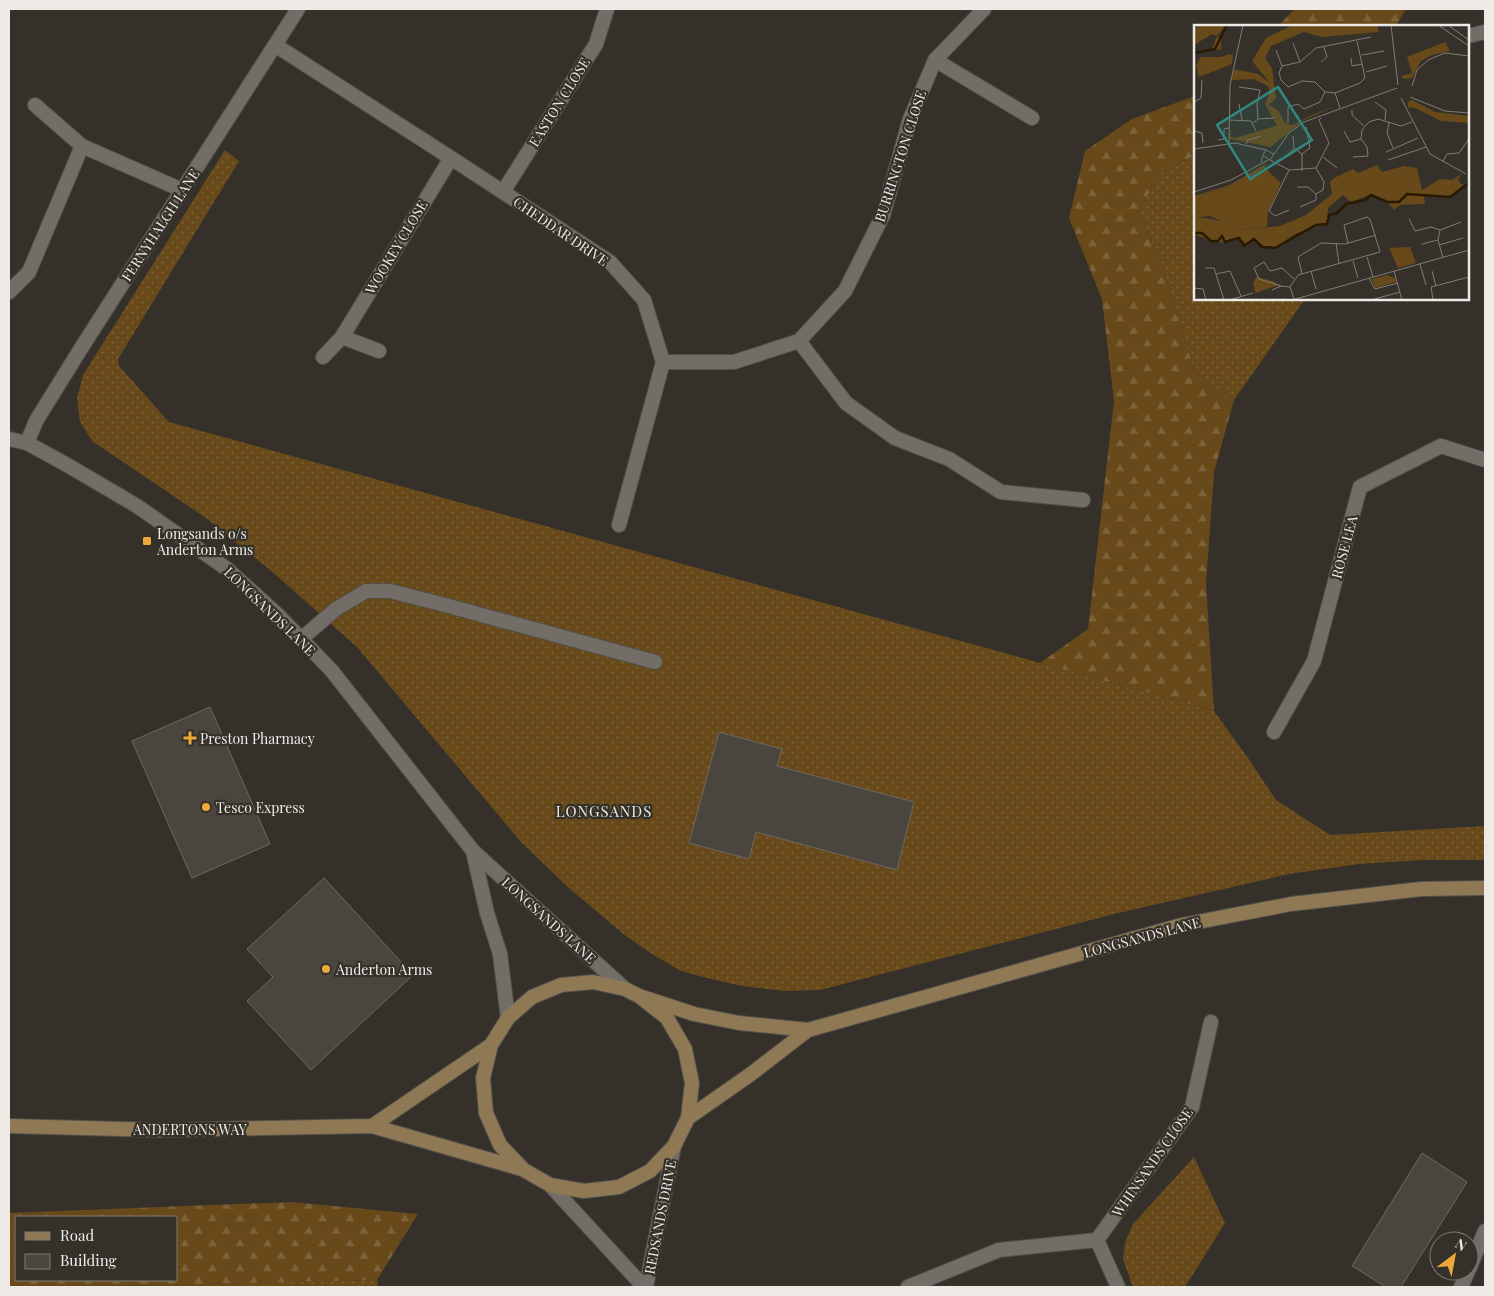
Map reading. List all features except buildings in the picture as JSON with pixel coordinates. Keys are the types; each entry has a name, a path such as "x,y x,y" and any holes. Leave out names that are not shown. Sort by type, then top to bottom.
{"main road":[{"name":"LONGSANDS LANE","path":"639,996 694,1014 739,1023 808,1030 1182,925 1291,904 1421,889 1485,888"},
{"path":"593,982 625,989 639,996 667,1018 685,1049 692,1083 688,1118 674,1146 650,1171 619,1187 584,1192 550,1185 524,1170 500,1145 486,1113 483,1078 491,1045 508,1018 532,997 561,985 593,982"},
{"name":"LONGSANDS LANE","path":"688,1118 751,1074 808,1030"},
{"path":"372,1126 491,1045"},
{"name":"ANDERTONS WAY","path":"9,1126 159,1130 372,1126 524,1170"}],"street":[{"name":"FERNYHALGH LANE","path":"27,444 36,421 298,9"},
{"name":"EASTON CLOSE","path":"503,192 596,44 607,9"},
{"name":"BURRINGTON CLOSE","path":"663,362 734,362 799,341 845,291 883,215 910,119 935,60 984,9"},
{"path":"1469,36 1485,32"},
{"name":"CHEDDAR DRIVE","path":"275,45 610,262 644,300 663,362"},
{"path":"935,60 1032,118"},
{"path":"35,105 82,146 182,190"},
{"path":"9,292 29,272 82,146"},
{"name":"WOOKEY CLOSE","path":"323,357 342,336 451,158"},
{"path":"342,336 379,352"},
{"path":"799,341 846,403 895,438 949,459 1001,492 1083,500"},
{"path":"619,524 663,362"},
{"name":"LONGSANDS LANE","path":"9,439 27,444 137,506 222,565 279,616 332,672 473,851 625,989"},
{"name":"ROSE LEA","path":"1274,732 1314,661 1360,486 1441,446 1485,460"},
{"path":"301,639 336,609 366,591 390,591 655,662"},
{"name":"LONGSANDS LANE","path":"473,851 487,913 500,954 508,1018"},
{"name":"WHINSANDS CLOSE","path":"1097,1240 1192,1107 1211,1022"},
{"name":"REDSANDS DRIVE","path":"645,1287 674,1146"},
{"name":"REDSANDS DRIVE","path":"550,1185 645,1287"},
{"path":"1479,1246 1485,1231"},
{"path":"908,1287 999,1250 1097,1240 1118,1287"}],"green space":[{"path":"1295,9 1406,9 1397,25 1279,25"},
{"path":"1194,96 1194,156 1160,173 1139,211 1163,269 1195,373 1234,400 1214,472 1206,584 1214,711 1040,663 1088,629 1114,401 1102,299 1069,218 1085,151 1132,119"},
{"path":"225,150 239,161 118,359 119,366 169,422 1214,711 1276,800 1330,835 1485,826 1485,860 1423,860 1359,864 1289,874 1118,913 820,990 784,991 742,986 681,971 626,936 571,890 520,841 357,647 276,575 206,518 92,441 80,422 77,398 83,375"},
{"path":"1194,156 1194,300 1304,300 1234,400 1195,373 1163,269 1139,211 1160,173"},
{"path":"1194,1157 1225,1223 1185,1287 1133,1287 1123,1259 1125,1243 1133,1224"},
{"path":"291,1202 418,1214 377,1280 9,1287 9,1213"},
{"path":"377,1280 378,1287 73,1287"}],"place":[{"name":"Longsands o/s Anderton Arms","path":"147,541"},
{"name":"Preston Pharmacy","path":"190,738"},
{"name":"Tesco Express","path":"206,807"},
{"name":"Anderton Arms","path":"326,969"}],"district":[{"name":"LONGSANDS","path":"604,811"}]}
